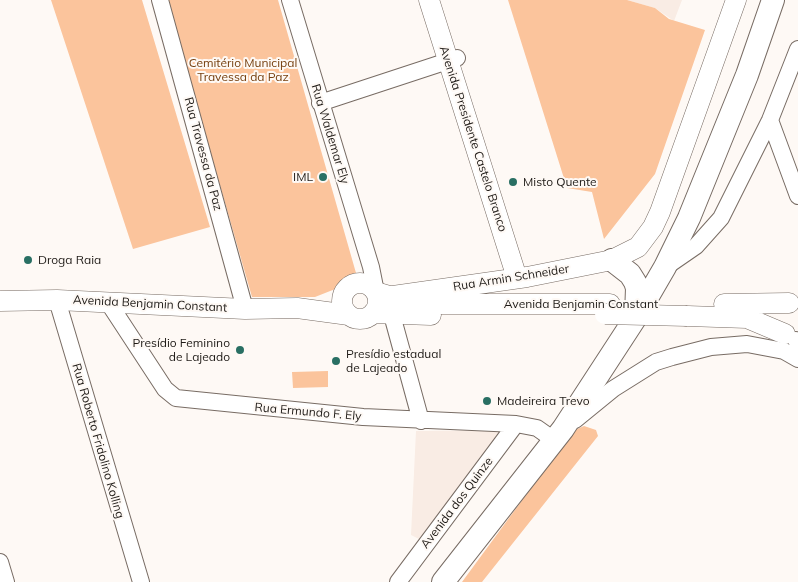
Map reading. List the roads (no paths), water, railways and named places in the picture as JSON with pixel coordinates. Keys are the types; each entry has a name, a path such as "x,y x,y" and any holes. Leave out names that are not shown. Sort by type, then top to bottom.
{"highway":[{"path":"443,582 559,434 636,317 665,267 690,218 747,75 773,0"},
{"path":"612,260 630,274 635,282 637,288 636,317"}],"main road":[{"name":"Avenida Presidente Castelo Branco","path":"429,0 453,60 522,277"},
{"name":"Avenida Presidente Castelo Branco","path":"440,0 453,60"},
{"name":"Rua Armin Schneider","path":"389,302 612,260 638,247 653,227 683,151 736,0"},
{"name":"Avenida Benjamin Constant","path":"300,308 344,293 349,287 363,283 389,302"},
{"path":"344,293 343,307 349,315"},
{"name":"Avenida Benjamin Constant","path":"0,301 57,300 245,308 300,308 349,315 361,319 389,302 689,310 794,302"},
{"path":"794,302 781,314 781,328 794,342"},
{"name":"Avenida Benjamin Constant","path":"689,310 748,318 794,342"}],"street":[{"name":"Rua Travessa da Paz","path":"160,0 245,308"},
{"name":"Rua Waldemar Ely","path":"290,0 371,267 389,302 421,421"},
{"path":"665,267 696,246 721,218 770,120 798,49"},
{"path":"320,103 453,60"},
{"path":"770,120 798,196"},
{"name":"Rua Roberto Fridolino Kolling","path":"57,300 141,582"},
{"name":"Rua Ermundo F. Ely","path":"108,302 165,389 176,398 363,418 516,424 559,434"},
{"path":"762,346 794,342"},
{"path":"559,434 613,388 656,362 711,347 747,344 784,351 794,342"},
{"name":"Avenida dos Quinze","path":"398,582 516,424"},
{"path":"0,562 6,582"}],"place":[{"name":"IML","path":"323,177"},
{"name":"Misto Quente","path":"513,182"},
{"name":"Droga Raia","path":"28,260"},
{"name":"Presídio Feminino de Lajeado","path":"240,350"},
{"name":"Presídio estadual de Lajeado","path":"336,361"},
{"name":"Madeireira Trevo","path":"487,401"}],"park label":[{"name":"Cemitério Municipal Travessa da Paz","path":"243,70"}]}
